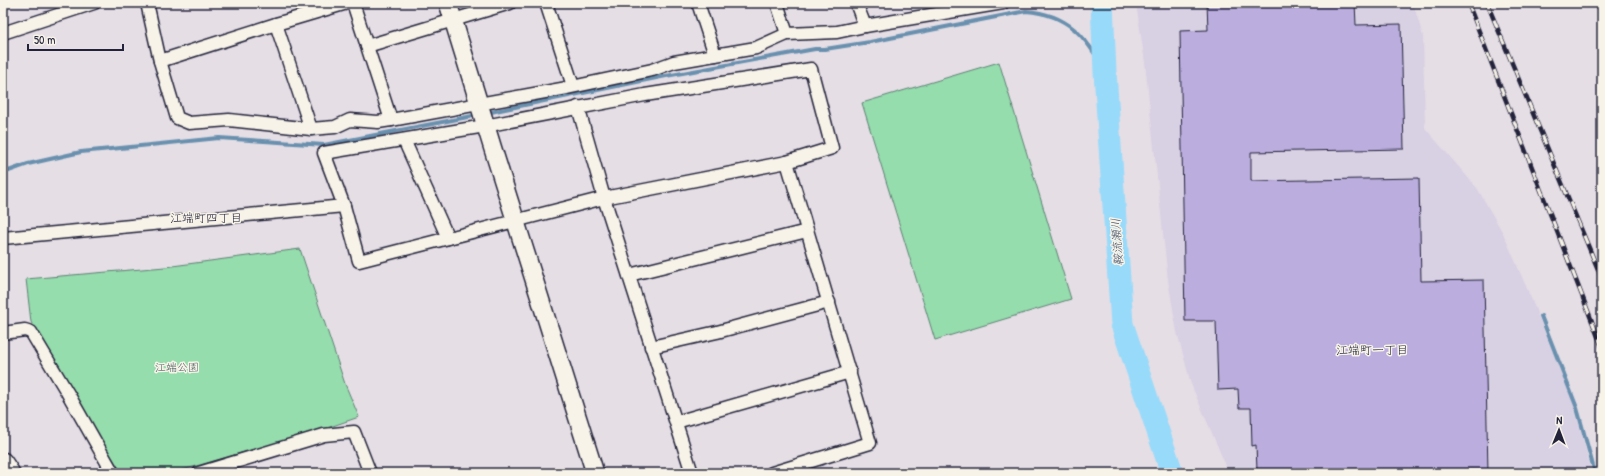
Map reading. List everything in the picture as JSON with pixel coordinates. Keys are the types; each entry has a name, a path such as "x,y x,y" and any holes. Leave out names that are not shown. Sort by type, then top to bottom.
{"street":[{"path":"3,33 94,3"},
{"path":"147,3 160,62 177,118 189,123 229,120 311,129 335,127 350,120 378,122 391,120 573,86 652,70 674,62 756,48 787,34 837,32 1002,3"},
{"path":"160,62 276,24 347,3"},
{"path":"353,3 391,120"},
{"path":"448,3 595,473"},
{"path":"367,46 510,3"},
{"path":"546,3 573,86"},
{"path":"698,3 715,55"},
{"path":"777,3 787,34"},
{"path":"856,3 865,26"},
{"path":"276,24 311,129"},
{"path":"811,69 832,148 787,162 604,198 359,261 344,206 324,152 404,140 578,107 811,69"},
{"path":"578,107 604,198 692,473"},
{"path":"404,140 448,238"},
{"path":"772,473 870,443 787,162"},
{"path":"3,238 168,222 229,218 344,206"},
{"path":"629,274 808,231"},
{"path":"651,347 717,332 829,302"},
{"path":"3,333 25,330 31,332 113,473"},
{"path":"676,422 850,372"},
{"path":"199,473 324,436 354,432 370,473"},
{"path":"3,461 11,473"}],"shaded area":[{"path":"1136,3 1413,3 1423,36 1425,128 1477,188 1503,233 1572,399 1592,473 1229,473 1191,384 1177,332 1168,280 1145,62"}],"green space":[{"path":"999,62 1071,299 935,340 862,103"},
{"name":"江端公園","path":"300,249 345,384 359,417 321,430 172,473 122,473 83,412 31,322 26,279 165,267"}],"building":[{"path":"1207,3 1355,3 1356,25 1401,24 1404,149 1251,152 1251,181 1419,178 1421,281 1484,280 1488,473 1270,473 1270,470 1257,470 1256,445 1252,446 1251,408 1239,408 1238,389 1218,390 1216,321 1185,321 1180,31 1208,30"}],"waterway":[{"name":"鞍流瀬川","path":"1102,3 1105,72 1122,324 1172,473"},
{"path":"486,113 666,76 815,49 825,49 870,42 1026,11 1041,13 1065,22 1083,38 1091,48 1105,72"},
{"path":"3,173 28,164 81,152 219,138 324,145 478,115"},
{"path":"1541,316 1577,408 1595,473"}],"railway":[{"path":"1468,3 1602,347"},
{"path":"1487,3 1602,279"}],"district":[{"name":"江端町四丁目","path":"206,218"},
{"name":"江端町一丁目","path":"1372,350"}]}
